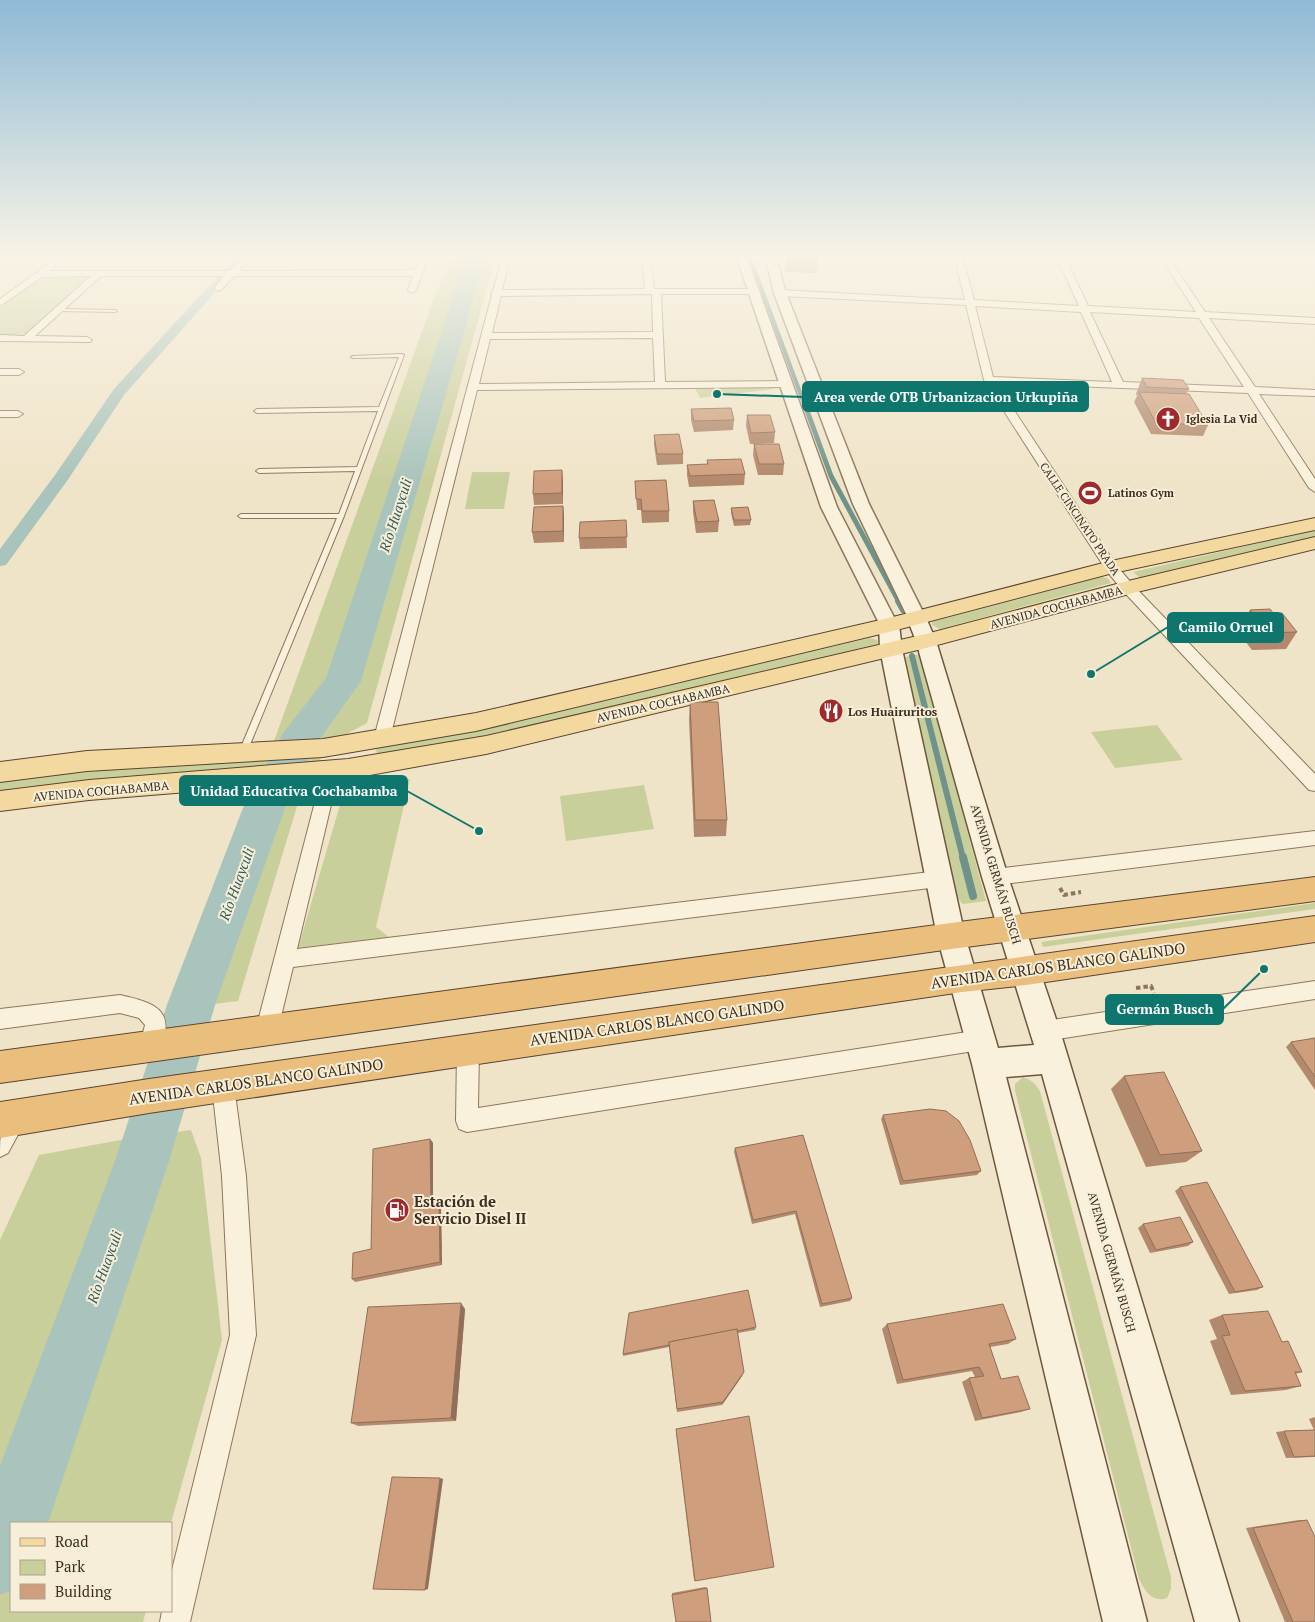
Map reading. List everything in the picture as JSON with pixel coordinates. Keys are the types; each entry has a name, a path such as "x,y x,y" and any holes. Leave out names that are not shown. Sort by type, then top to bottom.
{"highway":[{"path":"0,1067 197,1038 1315,889"},
{"name":"AVENIDA CARLOS BLANCO GALINDO","path":"5,1128 149,1096 962,978 1026,971 1315,929"}],"main road":[{"name":"AVENIDA COCHABAMBA","path":"0,801 89,790 339,770 486,746 890,637 917,618 1111,568 1315,524"},
{"name":"AVENIDA COCHABAMBA","path":"0,772 87,761 290,749 351,743 476,722 890,637 926,641 1128,588 1315,543"},
{"name":"AVENIDA GERMÁN BUSCH","path":"917,618 926,641 995,877 1049,1044 1216,1622"},
{"path":"890,637 938,879 962,978 984,1052 1125,1622"},
{"path":"339,770 351,743"},
{"path":"984,1052 1049,1044"}],"street":[{"path":"26,338 35,331"},
{"path":"382,738 486,331"},
{"path":"657,331 660,385"},
{"path":"767,331 829,507 890,637"},
{"name":"AVENIDA GERMÁN BUSCH","path":"795,331 866,515 917,618"},
{"name":"CALLE CINCINATO PRADA","path":"976,331 989,380 1111,568 1315,785"},
{"path":"1095,331 1119,385"},
{"path":"1212,331 1315,488"},
{"path":"485,336 658,335"},
{"path":"0,338 87,340"},
{"path":"0,372 20,372"},
{"path":"989,380 1315,393"},
{"path":"472,387 786,384"},
{"path":"0,414 18,414"},
{"path":"267,1029 284,959 339,770"},
{"path":"995,877 1315,838"},
{"path":"284,959 938,879"},
{"path":"1049,1044 1315,990"},
{"path":"0,1019 120,1004 145,1010 156,1023 157,1045"},
{"path":"468,1050 467,1121 984,1052"},
{"path":"176,1622 243,1335 234,1176 223,1086"}],"lane":[{"path":"243,752 340,516 402,355 353,357"},
{"path":"257,411 382,409"},
{"path":"259,471 358,469"},
{"path":"241,516 340,516"}],"path":[{"path":"1136,988 1151,986 1155,993 1146,994"}],"green space":[{"path":"0,331 31,331 26,335 0,335"},
{"path":"422,331 475,331 367,723 341,737 274,741"},
{"path":"694,386 770,386 774,389 700,398"},
{"path":"472,472 510,472 504,509 465,509"},
{"path":"1315,530 1315,537 1144,577 1139,577 1133,572"},
{"path":"1101,577 1107,578 1111,583 940,629 932,625 932,622"},
{"path":"870,638 877,640 876,646 509,732 383,756 377,754 376,750 378,747 606,699"},
{"path":"920,654 986,901 963,904 954,895 901,658"},
{"path":"1157,725 1183,760 1115,768 1091,732"},
{"path":"321,756 320,763 0,791 0,780 78,771"},
{"path":"410,779 376,927 389,937 298,948 344,791"},
{"path":"644,785 654,829 566,841 560,796"},
{"path":"302,790 238,1001 167,1010 254,799"},
{"path":"1315,903 1315,909 1043,947 1041,942"},
{"path":"1023,1077 1033,1082 1040,1091 1171,1577 1171,1589 1167,1598 1157,1599 1150,1595 1139,1579 1015,1091 1015,1084"},
{"path":"191,1130 201,1158 222,1340 171,1522 10,1522 10,1612 146,1612 143,1622 0,1622 0,1240 39,1155 126,1139"}],"building":[{"path":"1142,378 1183,380 1189,389 1147,387"},
{"path":"1139,392 1189,394 1208,425 1156,423"},
{"path":"731,408 734,420 694,421 691,409"},
{"path":"747,415 770,415 775,432 751,433"},
{"path":"679,434 683,454 657,454 654,435"},
{"path":"754,444 779,444 784,464 759,464"},
{"path":"741,459 745,474 690,476 687,465 708,464 707,460"},
{"path":"562,470 562,493 533,494 534,471"},
{"path":"666,480 669,511 642,511 641,499 636,499 635,481"},
{"path":"714,500 719,521 697,522 693,501"},
{"path":"563,506 563,531 532,532 534,507"},
{"path":"748,507 751,520 734,520 731,508"},
{"path":"626,520 627,537 579,538 580,522"},
{"path":"1270,609 1274,614 1282,613 1297,632 1263,633 1249,615 1254,615 1250,610"},
{"path":"690,702 718,702 727,820 695,820"},
{"path":"1315,1038 1315,1077 1291,1042"},
{"path":"1164,1072 1202,1151 1160,1155 1124,1076"},
{"path":"930,1109 946,1111 959,1121 970,1140 981,1171 903,1181 883,1115"},
{"path":"803,1135 852,1298 822,1304 796,1211 753,1220 735,1148"},
{"path":"430,1139 431,1206 439,1205 440,1262 352,1279 353,1253 371,1249 373,1149"},
{"path":"1207,1182 1263,1287 1235,1292 1180,1187"},
{"path":"1180,1217 1193,1242 1156,1250 1143,1224"},
{"path":"748,1290 756,1327 669,1342 669,1345 623,1354 629,1313"},
{"path":"461,1303 451,1418 351,1423 368,1307"},
{"path":"1003,1304 1016,1339 989,1344 1001,1379 1018,1376 1030,1409 982,1418 969,1378 984,1376 979,1367 903,1380 887,1324"},
{"path":"1268,1311 1282,1342 1288,1341 1302,1372 1295,1372 1301,1386 1245,1391 1222,1336 1230,1335 1222,1315"},
{"path":"737,1329 744,1372 723,1402 677,1409 669,1342"},
{"path":"749,1416 774,1567 695,1581 676,1429"},
{"path":"1315,1430 1315,1456 1294,1457 1284,1431"},
{"path":"392,1477 440,1478 425,1590 373,1589"},
{"path":"1307,1520 1315,1537 1315,1622 1293,1622 1253,1528"},
{"path":"707,1588 711,1622 676,1622 672,1595"}],"waterway":[{"path":"0,561 61,478 119,392 174,331"},
{"name":"Río Huayculi","path":"13,1522 143,1158 192,1002 264,808 297,743 343,681 453,331"},
{"path":"777,331 805,406"},
{"path":"805,405 831,476 899,602"},
{"path":"898,601 903,610"},
{"path":"912,656 963,858"},
{"path":"963,857 973,896"},
{"name":"Río Huayculi","path":"0,1560 10,1532"}],"place":[{"name":"Area verde OTB Urbanizacion Urkupiña","path":"717,394"},
{"name":"Iglesia La Vid","path":"1168,419"},
{"name":"Latinos Gym","path":"1090,493"},
{"name":"Camilo Orruel","path":"1091,674"},
{"name":"Los Huairuritos","path":"831,711"},
{"name":"Unidad Educativa Cochabamba","path":"479,831"},
{"name":"Germán Busch","path":"1264,969"},
{"name":"Estación de Servicio Disel II","path":"397,1210"}]}
